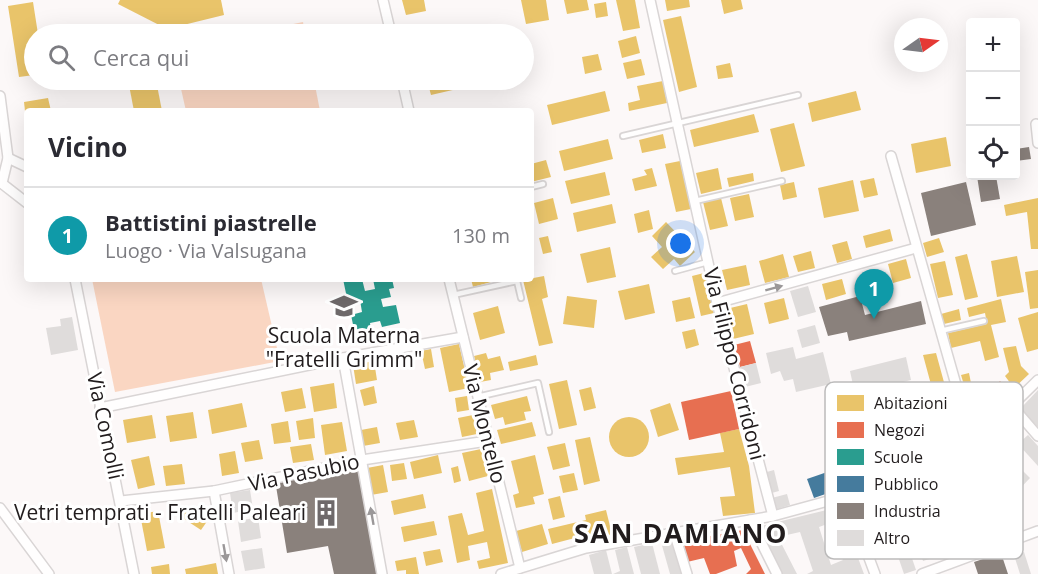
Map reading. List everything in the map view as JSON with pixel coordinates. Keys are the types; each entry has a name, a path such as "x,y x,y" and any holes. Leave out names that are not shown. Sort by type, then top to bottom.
{"street":[{"path":"383,0 389,24"},
{"name":"Via Filippo Corridoni","path":"650,0 717,303 773,516"},
{"path":"404,90 408,108"},
{"path":"0,96 8,158 1,183 24,201"},
{"path":"1036,124 1038,143"},
{"path":"891,156 955,382"},
{"path":"8,158 24,166"},
{"path":"717,303 916,248"},
{"name":"Via Comolli","path":"76,282 134,574"},
{"name":"Via Montello","path":"450,282 515,571"},
{"path":"100,408 343,358 462,337"},
{"path":"343,358 382,574"},
{"path":"1023,395 1038,380"},
{"path":"1023,419 1038,436"},
{"name":"Via Pasubio","path":"121,501 214,491 362,460 487,441"},
{"path":"214,491 229,574"},
{"path":"501,574 574,550 773,516 825,502"},
{"path":"0,508 49,574"},
{"path":"750,520 777,574"},
{"path":"1023,537 1038,531"},
{"path":"674,532 687,574"},
{"path":"869,559 875,574"},
{"path":"922,574 962,559"}],"lane":[{"path":"623,136 798,95"},
{"path":"695,201 782,181"},
{"path":"534,186 543,184"},
{"path":"675,271 708,262"},
{"path":"453,295 517,282 521,298"},
{"path":"940,331 984,321"},
{"path":"477,397 538,383 549,432"}],"shaded area":[{"path":"181,90 316,90 319,108 185,108"},
{"path":"93,282 262,282 280,361 115,392"}],"building: Abitazioni":[{"path":"120,0 221,0 224,15 187,24 157,24 118,4"},
{"path":"402,0 424,0 426,11 406,15"},
{"path":"521,0 546,0 549,20 526,24"},
{"path":"564,0 587,0 589,10 567,14"},
{"path":"616,0 635,0 640,28 623,31"},
{"path":"665,0 689,0 690,7 667,11"},
{"path":"721,0 741,0 743,9 724,14"},
{"path":"33,2 36,24 24,24 24,76 19,77 8,6"},
{"path":"606,2 608,16 596,18 594,4"},
{"path":"681,16 697,87 679,92 663,20"},
{"path":"636,36 640,53 622,58 618,41"},
{"path":"598,54 602,70 585,74 582,57"},
{"path":"641,59 645,75 627,79 623,63"},
{"path":"730,63 733,77 718,79 716,66"},
{"path":"663,81 667,103 629,111 628,103 640,100 637,86"},
{"path":"130,90 158,90 161,108 133,108"},
{"path":"430,90 453,90 431,95"},
{"path":"605,91 610,111 552,125 547,105"},
{"path":"856,91 861,110 812,122 808,103"},
{"path":"48,98 50,108 25,108 24,102"},
{"path":"754,114 759,132 694,147 690,130"},
{"path":"794,123 805,166 781,172 770,129"},
{"path":"663,134 666,148 642,153 639,140"},
{"path":"946,137 951,166 916,173 911,144"},
{"path":"608,139 613,159 564,171 559,151"},
{"path":"546,160 551,177 534,181 534,163"},
{"path":"680,161 691,209 676,212 665,164"},
{"path":"652,168 657,186 635,191 632,179 647,175 644,170"},
{"path":"718,168 722,189 701,194 696,173"},
{"path":"605,172 610,195 571,204 565,181"},
{"path":"753,173 754,181 729,187 727,178"},
{"path":"874,178 878,195 864,198 860,181"},
{"path":"853,180 859,211 824,218 818,188"},
{"path":"794,182 797,197 783,200 780,185"},
{"path":"749,194 754,217 735,221 730,198"},
{"path":"553,198 558,219 539,224 534,203"},
{"path":"721,198 728,226 710,230 703,202"},
{"path":"1038,198 1038,249 1031,249 1027,212 1006,216 1004,205"},
{"path":"612,204 616,223 577,232 573,213"},
{"path":"649,210 653,229 638,233 634,214"},
{"path":"666,222 695,252 680,266 674,259 663,269 651,257 662,247 652,236"},
{"path":"890,229 893,241 866,248 863,236"},
{"path":"548,236 552,252 543,254 539,238"},
{"path":"939,238 944,252 927,257 923,243"},
{"path":"847,241 852,259 837,263 832,245"},
{"path":"610,247 616,277 587,283 580,254"},
{"path":"811,251 815,268 798,272 793,256"},
{"path":"783,254 789,277 765,283 759,261"},
{"path":"967,254 978,297 965,300 955,257"},
{"path":"1017,256 1024,292 997,297 991,261"},
{"path":"906,259 911,278 893,283 888,264"},
{"path":"945,261 953,295 938,298 930,264"},
{"path":"746,265 750,285 727,290 722,270"},
{"path":"1038,270 1038,308 1030,309 1025,272"},
{"path":"704,273 714,313 701,316 692,276"},
{"path":"544,276 548,297 542,299 553,343 539,346 523,282 534,282 534,278"},
{"path":"842,279 846,294 826,300 822,284"},
{"path":"472,282 491,282 473,287"},
{"path":"649,284 655,313 625,320 618,291"},
{"path":"567,296 597,300 594,328 563,324"},
{"path":"690,297 695,318 676,322 672,301"},
{"path":"784,298 789,319 769,324 764,303"},
{"path":"1001,299 1006,322 991,325 999,357 985,361 980,341 951,348 948,333 987,324 985,313 969,317 967,308"},
{"path":"747,304 754,334 733,339 726,309"},
{"path":"498,306 505,333 480,340 473,313"},
{"path":"959,309 961,320 944,324 941,314"},
{"path":"1038,312 1038,349 1027,352 1018,318"},
{"path":"695,329 699,345 686,349 682,332"},
{"path":"459,344 469,388 449,392 440,348"},
{"path":"1016,346 1021,366 1029,374 1020,382 1010,382 1005,376 1009,372 1003,348"},
{"path":"431,349 434,367 425,369 421,351"},
{"path":"486,353 488,359 500,356 504,370 490,373 491,380 480,382 474,356"},
{"path":"936,353 944,382 930,382 923,355"},
{"path":"536,355 538,365 510,371 508,362"},
{"path":"374,361 377,380 356,384 353,365"},
{"path":"969,373 971,382 963,382 961,375"},
{"path":"567,380 577,425 559,429 549,384"},
{"path":"334,383 337,408 314,412 310,387"},
{"path":"374,386 377,403 364,406 360,390"},
{"path":"591,387 596,408 584,411 579,390"},
{"path":"302,388 306,408 285,412 281,392"},
{"path":"467,396 469,410 457,412 455,398"},
{"path":"527,396 531,411 524,412 526,420 505,425 503,417 495,419 491,405"},
{"path":"242,403 247,427 212,434 208,410"},
{"path":"670,403 679,430 658,437 650,410"},
{"path":"193,412 197,438 170,442 166,416"},
{"path":"152,415 156,438 127,443 123,420"},
{"path":"473,415 477,434 462,437 458,418"},
{"path":"629,417 637,418 643,423 648,429 648,445 643,451 637,456 629,457 621,456 615,451 610,445 609,437 610,429 615,423 621,418"},
{"path":"313,418 315,438 299,440 296,421"},
{"path":"414,420 418,437 400,440 396,423"},
{"path":"288,421 291,442 274,444 271,424"},
{"path":"342,422 347,451 325,455 321,425"},
{"path":"532,422 536,436 501,444 497,430"},
{"path":"377,427 380,443 363,446 361,430"},
{"path":"739,429 749,466 755,513 723,516 720,497 735,496 730,467 678,475 675,458 724,452 720,433"},
{"path":"590,437 600,481 584,485 575,440"},
{"path":"259,440 263,459 245,462 241,443"},
{"path":"565,443 570,466 553,470 547,447"},
{"path":"311,444 314,460 293,463 290,447"},
{"path":"481,449 488,476 469,481 462,453"},
{"path":"235,451 239,473 222,476 219,454"},
{"path":"438,455 442,473 414,479 410,462"},
{"path":"535,455 544,494 533,497 535,504 516,508 513,495 519,493 511,461"},
{"path":"149,456 155,485 138,489 131,460"},
{"path":"404,463 407,479 392,481 390,465"},
{"path":"182,464 185,484 166,486 163,466"},
{"path":"383,465 388,492 371,495 367,468"},
{"path":"458,466 461,481 454,483 451,468"},
{"path":"574,473 578,490 563,493 559,476"},
{"path":"492,489 508,563 479,569 477,561 490,558 487,542 468,546 470,560 457,563 448,516 462,513 468,535 484,531 476,493"},
{"path":"423,494 426,508 394,515 391,501"},
{"path":"560,496 565,517 553,520 548,499"},
{"path":"185,505 208,520 201,530 178,515"},
{"path":"606,510 612,534 591,540 590,534 552,544 548,529 586,520 585,515"},
{"path":"158,511 165,548 147,551 140,514"},
{"path":"434,521 437,535 404,542 401,527"},
{"path":"542,524 548,544 522,552 516,531"},
{"path":"440,549 443,562 426,566 423,552"},
{"path":"416,557 419,574 406,574 406,570 397,571 395,561"},
{"path":"216,563 218,574 186,574 185,569"},
{"path":"169,564 170,574 152,574 151,567"}],"building: Negozi":[{"path":"750,341 756,363 740,367 734,345"},
{"path":"731,391 739,429 689,440 681,402"},
{"path":"743,530 765,574 746,574 751,569 741,548 734,551 737,566 716,574 710,574 704,558 687,562 683,541"}],"building: Scuole":[{"path":"344,282 363,282 365,291 375,289 374,282 393,282 394,288 389,289 391,297 381,299 383,307 396,305 400,323 382,327 380,321 370,323 371,331 355,334 351,315 362,312 360,300 348,303"}],"building: Pubblico":[{"path":"825,473 825,494 814,498 807,479"}],"building: Industria":[{"path":"1029,147 1031,159 1020,160 1020,148"},
{"path":"978,180 997,180 1000,199 981,202"},
{"path":"966,182 976,225 931,236 921,193"},
{"path":"860,296 865,315 921,301 926,324 849,341 847,332 828,336 819,307"},
{"name":"Vetri temprati - Fratelli Paleari","path":"362,460 380,574 334,574 328,546 287,553 275,480"},
{"path":"983,559 1003,559 1008,574 978,574 974,562"}],"building: Altro":[{"path":"875,272 878,282 861,286 859,276"},
{"path":"808,286 816,312 798,317 790,291"},
{"path":"72,317 78,350 51,355 46,328 61,326 60,319"},
{"path":"815,325 820,343 802,348 797,330"},
{"path":"793,347 796,359 823,352 830,382 796,392 793,379 784,381 780,371 771,374 766,353"},
{"path":"906,357 911,380 852,382 850,371"},
{"path":"756,363 761,383 745,387 740,367"},
{"path":"1038,390 1038,427 1023,412 1023,406"},
{"path":"1028,435 1038,446 1038,466 1023,450 1023,440"},
{"path":"774,470 779,491 768,494 763,473"},
{"path":"1023,471 1030,478 1023,485"},
{"path":"250,490 253,509 233,513 230,493"},
{"path":"787,494 790,505 771,511 768,499"},
{"path":"825,510 825,525 819,527 825,546 825,559 829,559 831,565 843,559 858,559 864,574 807,574 813,571 800,532 778,537 797,574 779,574 757,527"},
{"path":"258,517 261,538 241,542 238,521"},
{"path":"672,539 683,574 670,574 661,542"},
{"path":"652,543 660,574 641,574 634,547"},
{"path":"627,547 634,574 613,574 620,571 615,550"},
{"path":"262,548 265,568 245,571 241,551"},
{"path":"606,550 612,574 594,574 589,555"},
{"path":"1023,552 1031,574 1020,574 1015,559 1023,559"},
{"path":"899,559 912,559 916,570 904,574"}],"place":[{"name":"Scuola Materna \"Fratelli Grimm\"","path":"344,306"},
{"name":"Battistini piastrelle","path":"874,319"},
{"name":"Vetri temprati - Fratelli Paleari","path":"326,513"}],"district":[{"name":"SAN DAMIANO","path":"681,534"}]}
